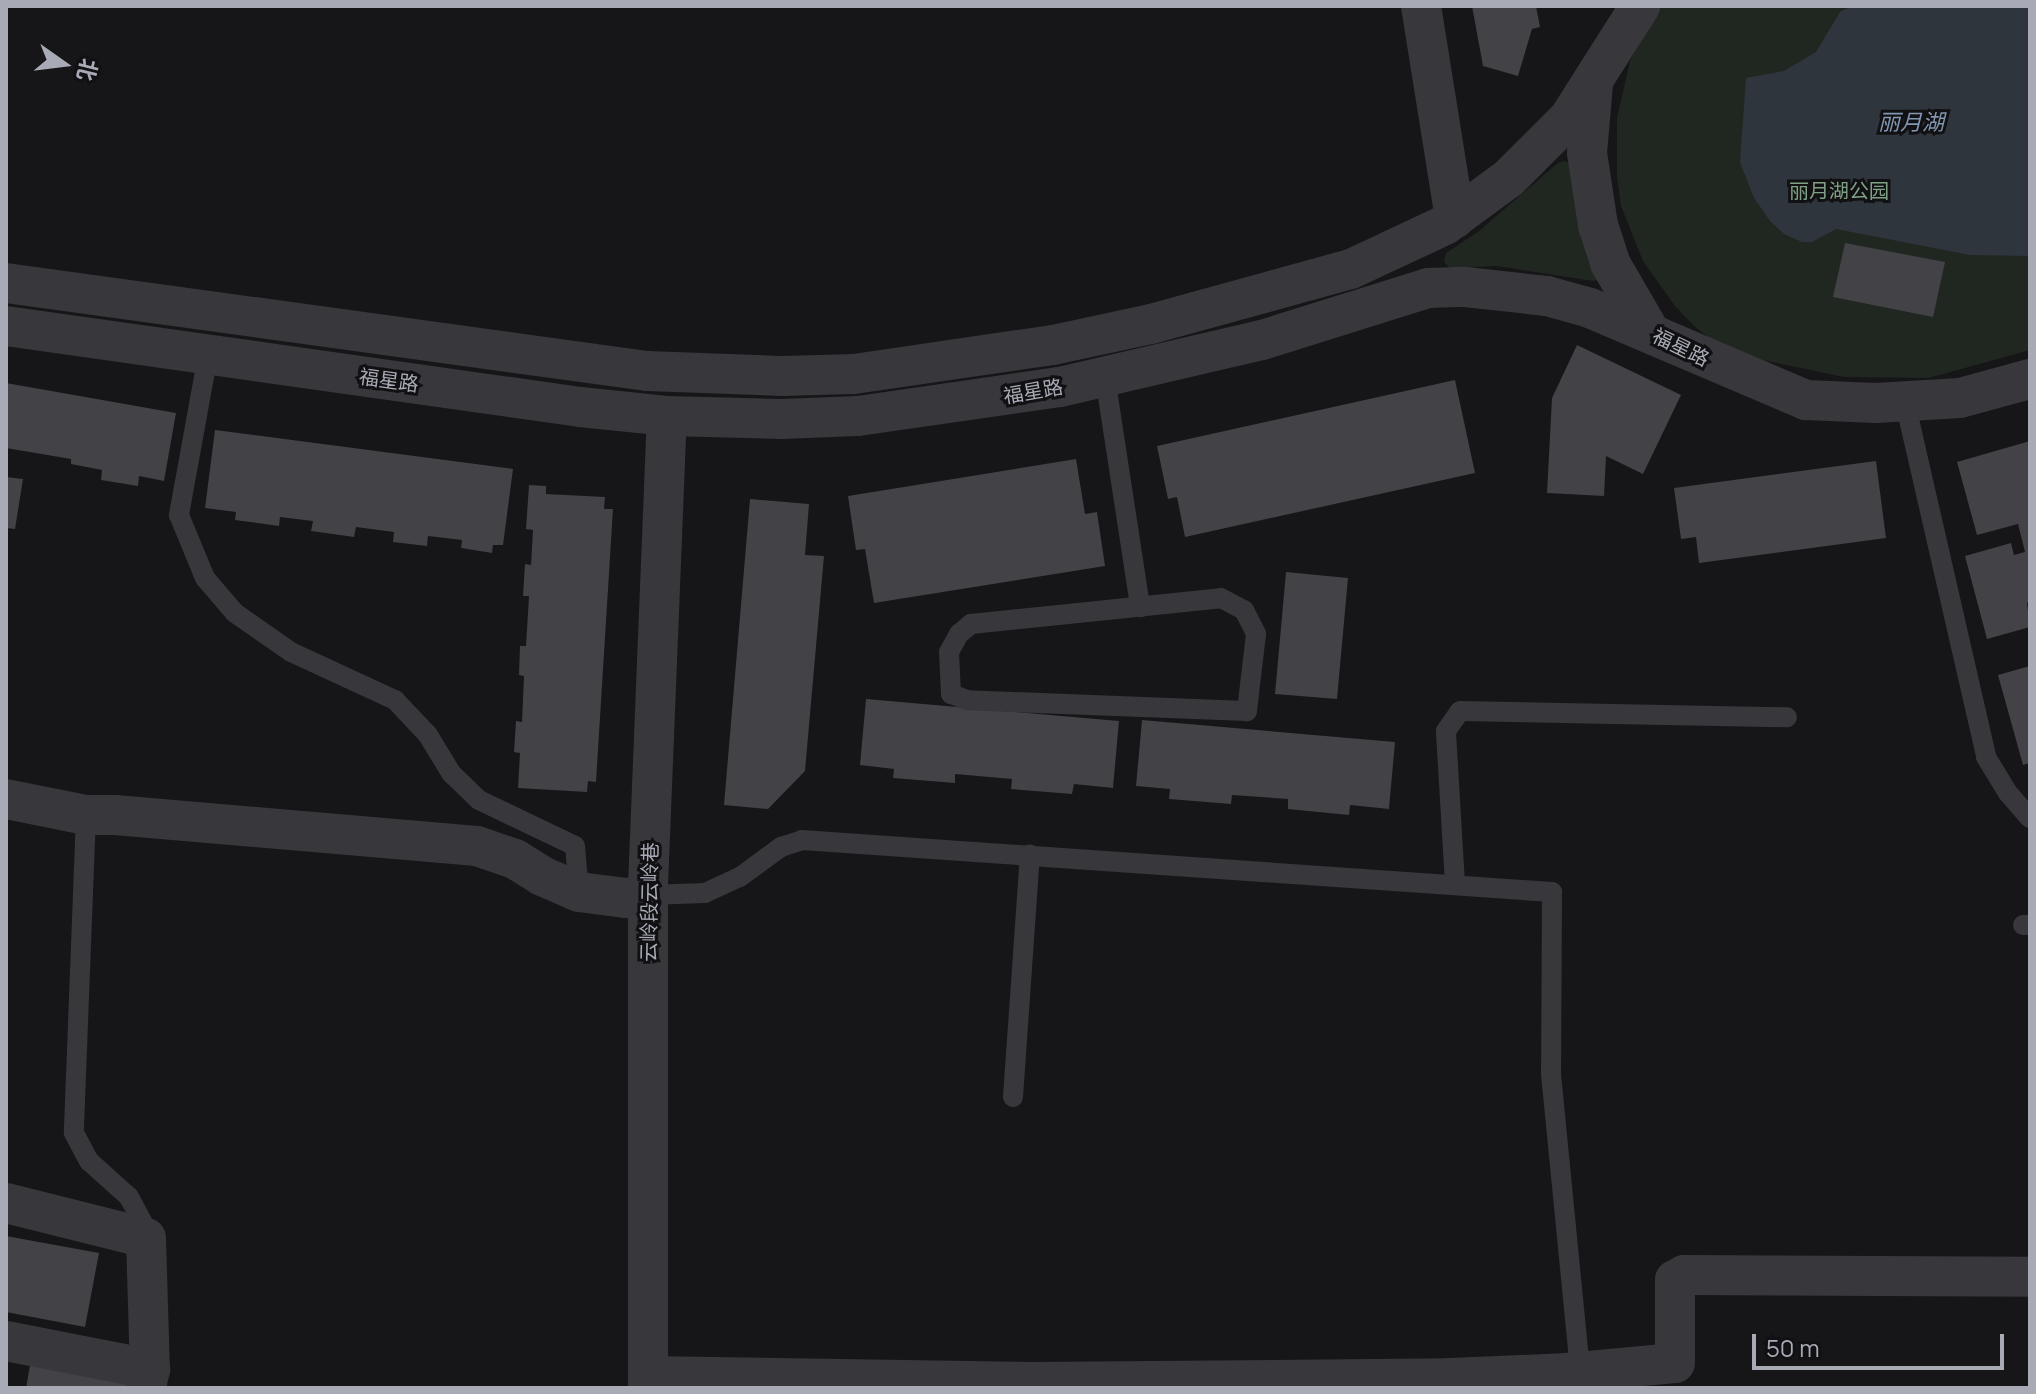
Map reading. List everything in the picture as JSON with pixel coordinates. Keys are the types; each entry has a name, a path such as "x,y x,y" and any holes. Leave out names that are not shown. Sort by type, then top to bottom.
{"street":[{"path":"1421,6 1455,218"},
{"path":"6,283 647,371 782,376 854,374 1053,345 1251,299 1351,269 1413,242 1455,218 1509,178 1541,148 1593,84 1640,6"},
{"path":"1593,84 1587,153 1598,225 1616,275 1650,332"},
{"name":"福星路","path":"6,326 667,416 782,419 858,416 960,404 1105,377 1262,340 1428,288 1503,289 1547,296 1590,308 1650,332 1701,358 1806,400 1905,402 1960,398 2030,379"},
{"name":"云岭段云岭巷","path":"648,1382 648,895 667,416"},
{"path":"6,799 86,815 130,816 477,846 515,859 542,876 579,892 625,898 648,895"},
{"path":"6,1203 146,1238 148,1379 6,1341"},
{"path":"648,1382 1450,1378 1580,1372 1675,1363 1675,1280 1684,1275 2030,1277"}],"lane":[{"path":"208,355 179,515 205,578 235,613 291,652 395,700 412,715 451,773 479,800 575,846 579,892"},
{"path":"1105,377 1140,607"},
{"path":"1905,402 1986,757 2008,793 2030,818"},
{"path":"1221,598 1244,610 1256,634 1247,711 967,700 951,694 949,652 959,634 971,624 1140,607 1221,598"},
{"path":"1455,884 1446,731 1460,711 1787,717"},
{"path":"86,815 74,1133 89,1161 129,1197 145,1227 146,1238"},
{"path":"648,895 705,893 740,877 781,847 802,840 1552,892 1551,1074 1580,1372"},
{"path":"1013,1097 1030,855"}],"green space":[{"name":"丽月湖公园","path":"1659,6 2030,6 2030,350 1929,378 1844,377 1758,359 1716,343 1694,326 1675,306 1643,261 1621,206 1617,177 1617,118 1630,61"},
{"path":"1565,161 1573,166 1601,279 1593,281 1497,266 1450,268 1444,262 1446,253 1479,231 1559,162"}],"water":[{"name":"丽月湖","path":"2030,6 2030,256 1970,255 1836,229 1812,242 1802,242 1784,234 1770,221 1754,198 1740,162 1746,78 1784,71 1816,52 1840,12 1848,8"}],"building":[{"path":"1472,6 1536,6 1540,27 1532,29 1518,76 1483,66"},
{"path":"1845,243 1945,262 1933,317 1833,297"},
{"path":"1577,345 1681,395 1643,474 1606,456 1604,496 1547,493 1552,398"},
{"path":"1455,380 1475,473 1185,537 1177,497 1168,499 1157,446"},
{"path":"6,383 176,413 164,481 139,476 138,486 101,480 102,470 71,464 71,459 6,448"},
{"path":"215,430 513,469 503,545 493,545 492,553 461,548 462,540 428,536 427,546 393,542 394,532 356,527 354,537 311,531 313,521 280,517 279,526 235,520 236,512 205,508"},
{"path":"2030,441 2030,602 2027,603 2030,627 1987,639 1965,556 2011,543 2014,555 2025,552 2018,524 1977,535 1957,462"},
{"path":"1076,459 1085,514 1097,512 1105,566 874,603 865,549 856,550 848,496"},
{"path":"1876,461 1886,538 1699,563 1696,537 1681,539 1674,488"},
{"path":"6,477 23,479 15,529 6,528"},
{"path":"529,485 546,486 546,494 605,497 604,509 613,509 596,782 588,781 587,792 518,788 520,753 514,752 516,721 522,722 524,676 519,675 520,646 526,646 529,596 523,596 525,564 531,565 533,530 526,529"},
{"path":"750,499 809,504 805,555 824,556 805,771 768,809 724,805"},
{"path":"1286,572 1348,578 1337,699 1275,694"},
{"path":"2030,666 2030,763 2023,765 1998,675"},
{"path":"866,699 1119,721 1113,788 1074,784 1072,794 1011,789 1012,779 955,774 955,783 893,778 894,769 860,765"},
{"path":"1142,720 1395,742 1389,809 1350,805 1349,815 1288,809 1288,799 1232,795 1231,804 1169,799 1170,789 1136,786"},
{"path":"6,1236 99,1253 85,1327 6,1312"},
{"path":"31,1360 134,1379 132,1388 26,1388"}]}
